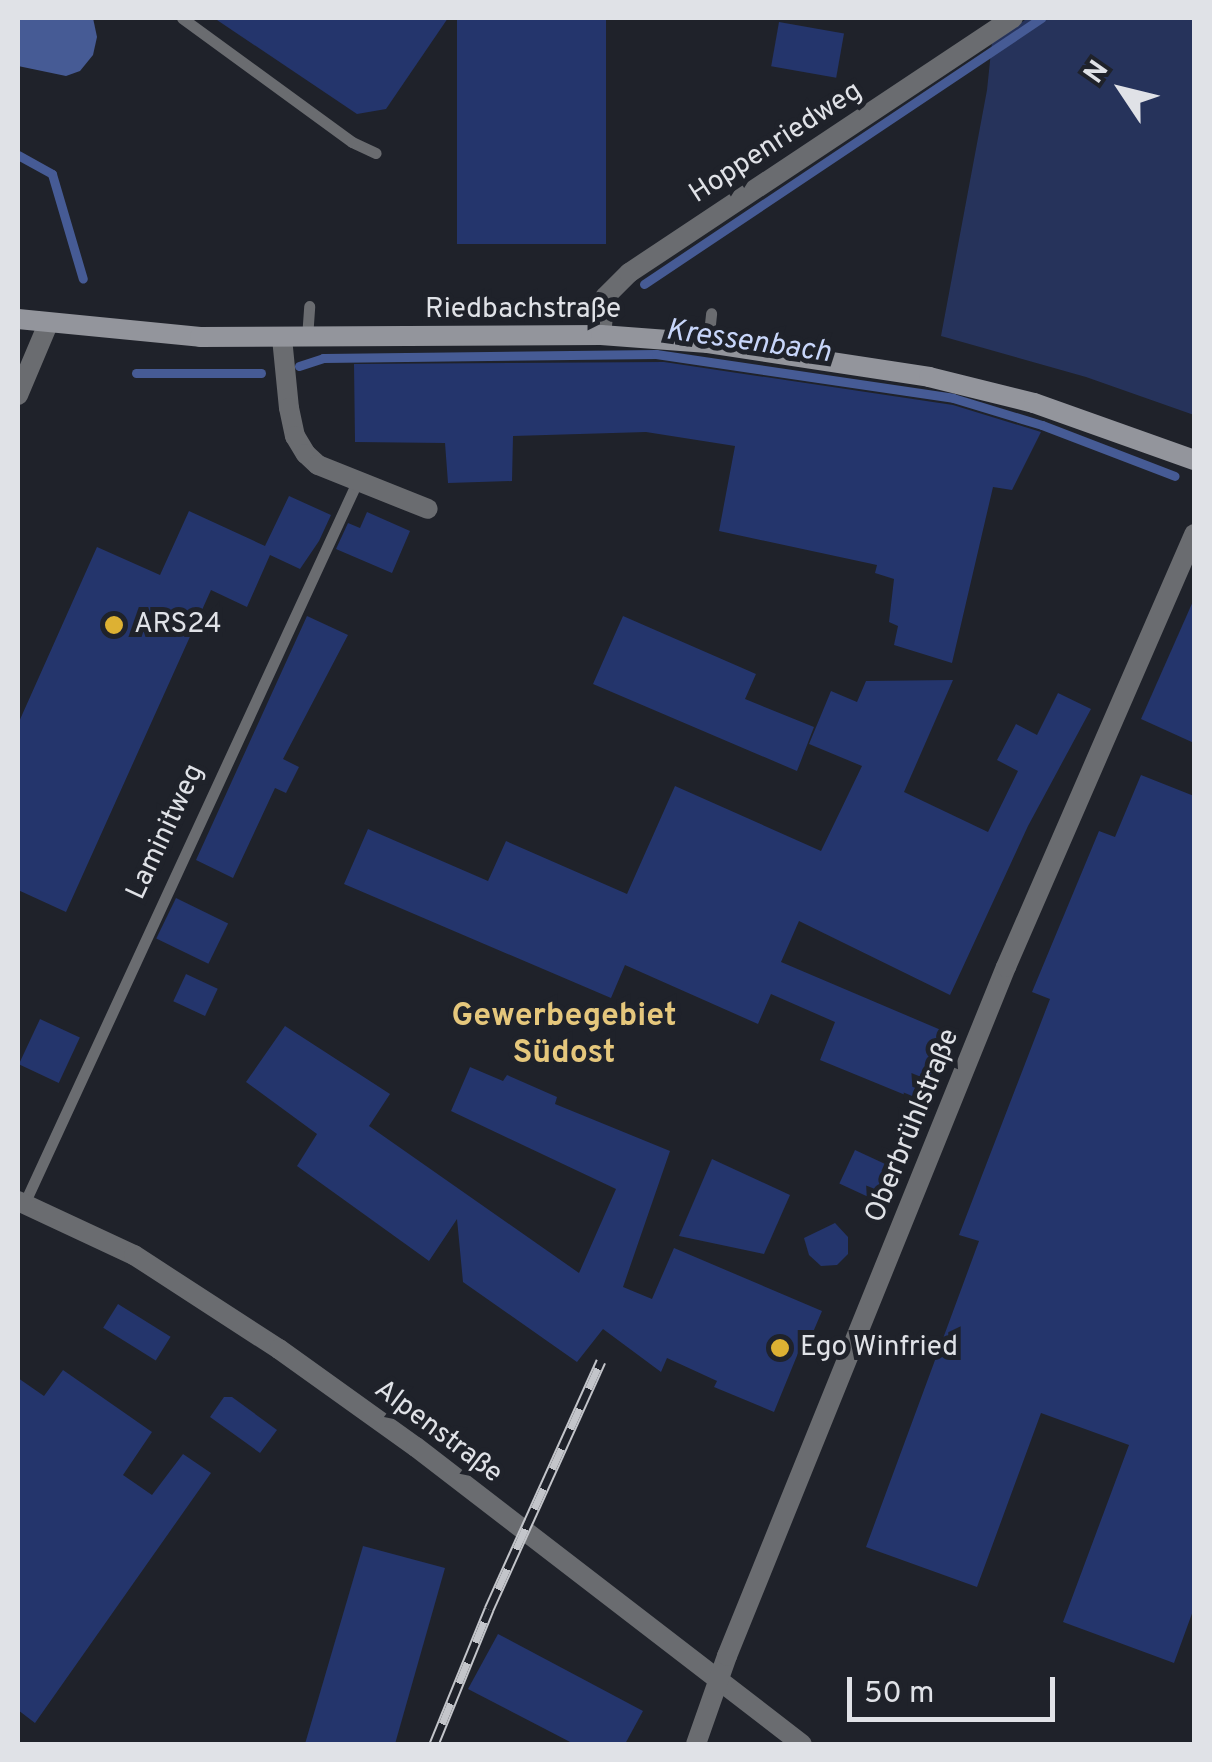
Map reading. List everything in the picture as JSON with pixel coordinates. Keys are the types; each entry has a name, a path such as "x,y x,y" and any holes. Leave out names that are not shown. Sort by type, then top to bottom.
{"street":[{"name":"Hoppenriedweg","path":"600,335 605,297 628,274 1013,18"},
{"name":"Riedbachstraße","path":"18,319 200,337 600,335 708,343 947,381 1034,403 1194,460"},
{"path":"18,395 48,324"},
{"path":"282,338 295,436 318,465 428,509"},
{"name":"Oberbrühlstraße","path":"696,1744 717,1681 1006,967 1194,534"},
{"name":"Alpenstraße","path":"20,1202 134,1255 279,1349 416,1447 802,1744"}],"lane":[{"path":"182,18 352,142 376,153"},
{"path":"307,338 309,306"},
{"path":"708,343 712,313"},
{"name":"Laminitweg","path":"20,1202 357,482"}],"shaded area":[{"path":"18,18 93,18 97,37 93,55 80,71 66,76 18,66"},
{"path":"1028,18 1194,18 1194,415 1086,377 941,336 987,90 992,42"}],"building":[{"path":"214,18 448,18 386,109 357,114"},
{"path":"457,18 606,18 606,244 457,244"},
{"path":"779,22 844,33 836,78 771,66"},
{"path":"664,362 953,405 1041,432 1012,490 993,487 952,663 894,645 898,626 889,622 894,579 875,573 877,565 719,531 735,446 646,432 513,436 512,481 448,483 445,443 355,442 354,364"},
{"path":"289,496 331,515 319,541 300,569 270,555 247,607 211,590 66,912 18,890 18,724 97,547 160,575 189,511 265,546"},
{"path":"367,512 410,531 392,573 336,549 348,523 360,528"},
{"path":"1194,599 1194,743 1141,719"},
{"path":"307,616 348,635 283,759 299,767 286,793 275,788 233,878 196,860"},
{"path":"623,616 756,674 745,699 814,727 797,771 593,684"},
{"path":"953,680 904,792 988,832 1018,771 997,760 1016,724 1037,735 1058,693 1091,709 1028,826 950,995 799,921 781,962 948,1033 920,1101 820,1060 835,1022 771,994 758,1024 625,965 611,998 344,884 368,829 488,881 506,841 627,894 675,786 821,851 862,766 809,744 831,691 857,702 866,681"},
{"path":"1141,775 1194,796 1194,1608 1174,1663 1063,1622 1129,1445 1041,1413 977,1587 866,1547 979,1241 959,1235 1050,999 1032,992 1099,831 1115,837"},
{"path":"176,898 228,923 208,964 156,938"},
{"path":"186,974 218,989 205,1016 173,1001"},
{"path":"40,1019 80,1038 59,1083 19,1064"},
{"path":"285,1026 390,1094 369,1126 579,1273 616,1189 451,1111 470,1067 503,1081 507,1075 557,1097 555,1104 670,1151 623,1287 652,1299 674,1248 822,1311 808,1344 803,1341 774,1412 714,1387 717,1381 667,1358 661,1372 603,1329 577,1362 463,1282 457,1219 429,1261 297,1166 317,1134 246,1082"},
{"path":"855,1150 892,1167 877,1201 839,1184"},
{"path":"712,1159 790,1195 764,1254 679,1236"},
{"path":"835,1223 848,1237 848,1254 837,1265 821,1266 809,1255 804,1238"},
{"path":"118,1304 171,1337 156,1361 103,1328"},
{"path":"63,1370 152,1432 123,1475 152,1495 183,1454 211,1473 35,1723 18,1710 18,1378 44,1396"},
{"path":"224,1397 232,1397 277,1430 260,1453 210,1417"},
{"path":"363,1546 445,1568 395,1744 305,1744"},
{"path":"498,1634 643,1711 625,1744 574,1744 468,1689"}],"waterway":[{"path":"644,284 1041,18"},
{"name":"Kressenbach","path":"18,155 52,174 83,279"},
{"name":"Kressenbach","path":"299,366 323,358 656,354 953,398 1042,425 1175,476"},
{"name":"Kressenbach","path":"136,373 261,373"}],"railway":[{"path":"434,1744 489,1609 601,1361"}],"place":[{"name":"ARS24","path":"114,625"},
{"name":"Ego Winfried","path":"780,1348"}],"district":[{"name":"Gewerbegebiet Südost","path":"564,1036"}]}
